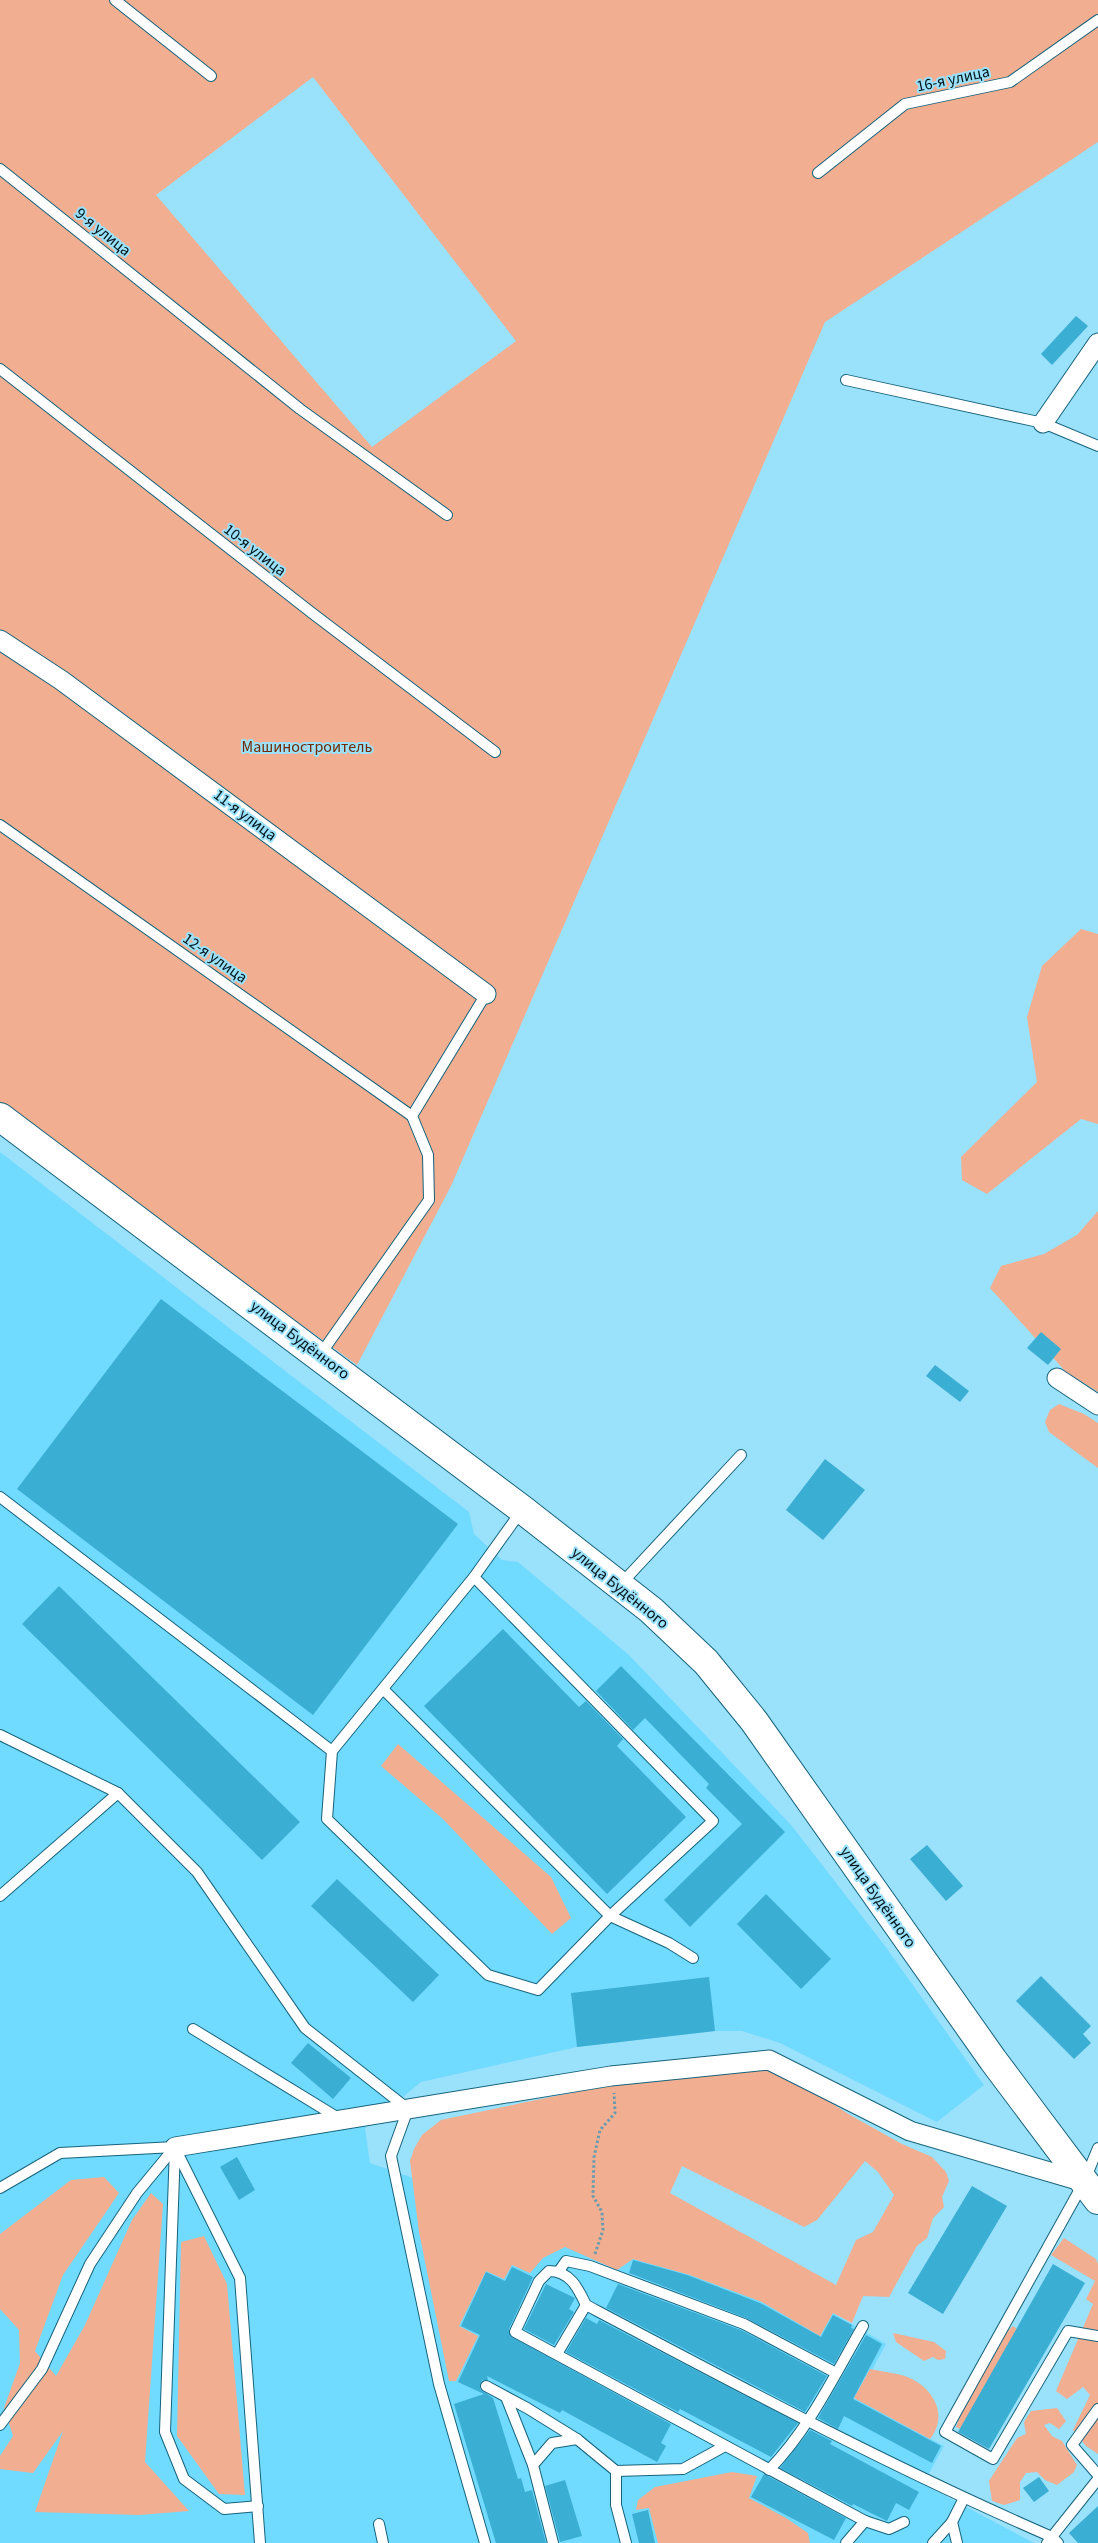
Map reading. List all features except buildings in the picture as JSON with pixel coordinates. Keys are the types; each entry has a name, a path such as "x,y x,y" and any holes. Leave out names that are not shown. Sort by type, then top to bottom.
{"main road":[{"name":"улица Будённого","path":"0,1117 523,1510 651,1610 706,1662 754,1721 993,2060 1091,2191"}],"street":[{"path":"1043,423 1098,343"},
{"name":"11-я улица","path":"0,640 61,680 486,994"},
{"path":"1057,1378 1098,1405"},
{"path":"175,2147 611,2076 769,2060 910,2131 1091,2191"}],"lane":[{"path":"115,0 211,76"},
{"name":"16-я улица","path":"818,172 904,104 1010,82 1098,20"},
{"name":"9-я улица","path":"0,169 186,320 300,409 447,515"},
{"name":"10-я улица","path":"0,368 312,613 495,752"},
{"path":"846,380 1043,423 1098,446"},
{"name":"12-я улица","path":"0,825 412,1116"},
{"path":"320,1356 429,1200 428,1155 412,1116 486,994"},
{"path":"620,1586 741,1455"},
{"path":"0,1497 332,1751"},
{"path":"474,1577 713,1821 610,1916 538,1990 488,1975 327,1819 332,1751 474,1577 523,1510"},
{"path":"383,1689 610,1916 669,1944 693,1958"},
{"path":"0,1735 118,1792 197,1872 305,2028 408,2109 391,2156 439,2384 485,2543"},
{"path":"0,1896 118,1792"},
{"path":"193,2029 342,2120"},
{"path":"0,2188 60,2154 175,2147"},
{"path":"0,2426 42,2368 90,2264 137,2193 175,2147"},
{"path":"175,2147 240,2278 260,2543"},
{"path":"175,2147 164,2432 184,2479 224,2509 258,2506"},
{"path":"1098,2148 1091,2191 945,2432 993,2459 1068,2331 1098,2336"},
{"path":"559,2271 566,2261 590,2266 744,2324 836,2374"},
{"path":"904,2522 889,2529 865,2521 514,2332 539,2281 549,2271 559,2271 576,2284 586,2305 808,2422 1052,2541 1098,2479"},
{"path":"557,2354 586,2305"},
{"path":"770,2470 787,2452 808,2422 863,2326"},
{"path":"486,2386 577,2439 616,2471 683,2469 725,2446"},
{"path":"506,2397 533,2465 553,2543"},
{"path":"1098,2409 1072,2445 1098,2476"},
{"path":"533,2465 552,2443 577,2439"},
{"path":"616,2471 616,2505 626,2543"},
{"path":"933,2543 952,2522 964,2498"},
{"path":"846,2543 865,2521"},
{"path":"952,2522 957,2543"},
{"path":"379,2524 383,2543"}],"path":[{"path":"590,2266 603,2230 602,2212 593,2196 594,2158 600,2130 615,2113 616,2107 611,2076"}],"shaded area":[{"path":"0,1152 469,1512 474,1534 502,1560 518,1562 629,1655 792,1826 885,1946 984,2085 937,2122 780,2043 742,2031 715,2031 577,2047 421,2082 365,2128 370,2163 687,2273 831,2312 886,2344 857,2398 944,2446 923,2484 1034,2543 0,2543"}],"green space":[{"name":"Машиностроитель","path":"0,0 1098,0 1098,142 825,322 451,1186 357,1365 0,1106","holes":["313,77 516,341 372,447 156,195"]},
{"path":"1081,929 1098,934 1098,1124 1081,1119 987,1194 962,1180 961,1157 1037,1082 1027,1017 1042,966"},
{"path":"1098,1211 1098,1392 1066,1372 990,1288 1001,1266 1044,1254 1077,1235"},
{"path":"1059,1404 1084,1414 1098,1423 1098,1468 1049,1432 1045,1422 1050,1410"},
{"path":"398,1744 551,1877 571,1918 552,1934 443,1819 381,1766"},
{"path":"767,2070 799,2082 850,2115 902,2144 932,2157 946,2172 949,2181 942,2197 944,2207 933,2218 927,2238 917,2246 889,2297 863,2296 852,2323 833,2313 820,2336 762,2302 690,2275 633,2259 617,2270 565,2247 543,2258 530,2273 512,2265 504,2279 486,2271 459,2326 478,2336 456,2381 449,2381 419,2232 410,2161 422,2135 441,2120 522,2103 644,2080","holes":["865,2161 878,2172 894,2195 873,2232 856,2240 836,2285 670,2193 682,2166 804,2227 817,2220"]},
{"path":"104,2177 119,2193 63,2275 35,2351 56,2376 85,2325 132,2220 151,2193 163,2204 145,2462 189,2511 139,2515 35,2512 63,2431 33,2473 0,2469 0,2456 13,2436 4,2408 20,2363 19,2330 0,2309 0,2234 71,2180"},
{"path":"204,2236 227,2284 245,2495 219,2494 177,2436 181,2242"},
{"path":"1064,2238 1096,2259 1098,2264 1098,2454 1086,2446 1073,2430 1090,2395 1083,2387 1067,2399 1056,2391 1093,2304 1086,2299 1095,2281 1051,2255"},
{"path":"1013,2326 1021,2332 966,2431 956,2427 959,2419 957,2401 960,2393 977,2371 992,2360 993,2345"},
{"path":"893,2333 934,2342 946,2351 945,2359 938,2360 933,2357 924,2361 896,2342"},
{"path":"870,2369 912,2379 933,2397 938,2414 938,2422 930,2439 854,2398"},
{"path":"1057,2408 1066,2421 1059,2429 1050,2423 1044,2425 1052,2436 1062,2441 1077,2465 1074,2472 1057,2485 1045,2480 1037,2472 1026,2473 1020,2482 1020,2500 1004,2505 992,2501 989,2481 1017,2438 1026,2434 1024,2422 1031,2411"},
{"path":"732,2472 757,2476 749,2498 786,2518 808,2533 810,2543 658,2543 649,2508 636,2510 638,2500 655,2487"}]}
